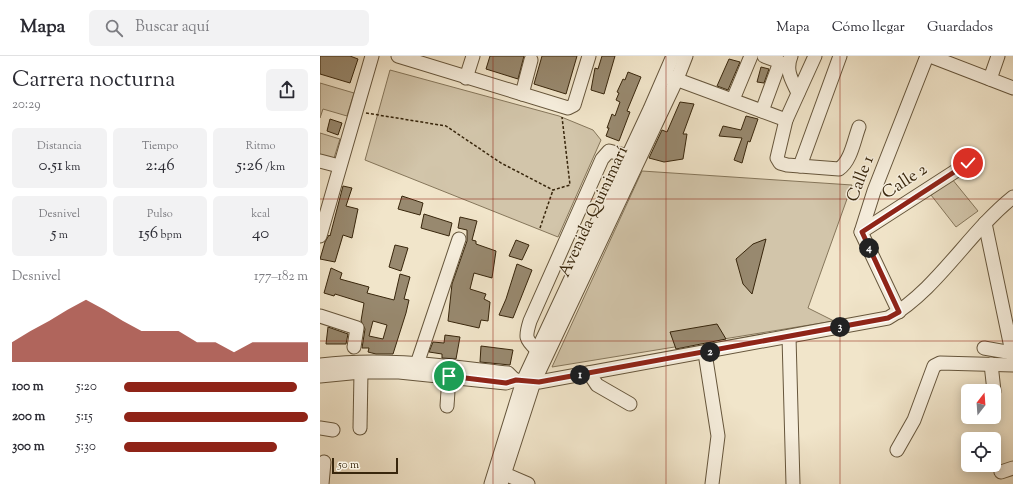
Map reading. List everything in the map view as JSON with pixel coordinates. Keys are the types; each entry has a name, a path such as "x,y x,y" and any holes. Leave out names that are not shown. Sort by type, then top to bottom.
{"street":[{"path":"320,236 372,56"},
{"path":"398,56 568,108 574,105 589,56"},
{"path":"466,78 473,56"},
{"path":"491,484 501,476 524,381 537,350 628,156 671,77 673,56"},
{"name":"Avenida Quinimarí","path":"524,381 671,77 686,56"},
{"path":"734,97 751,56"},
{"path":"815,56 786,120 777,158 780,162 787,165 839,169 844,165 847,159 859,126"},
{"path":"800,166 840,56"},
{"path":"928,56 1013,88"},
{"name":"Calle 1","path":"862,232 874,191 928,56"},
{"path":"990,79 998,56"},
{"path":"762,111 776,57 788,68 798,93"},
{"path":"522,94 532,60"},
{"path":"671,77 786,120"},
{"path":"537,350 528,341 526,334 530,321 602,159 609,151 628,156"},
{"path":"320,161 339,166"},
{"name":"Calle 2","path":"862,232 968,163"},
{"path":"320,376 361,372 399,372 506,383 589,374 888,318 899,312 924,289 997,210 1013,197"},
{"path":"985,223 1013,357"},
{"path":"862,232 899,312"},
{"path":"417,364 459,239"},
{"path":"320,316 357,328 354,347"},
{"path":"789,337 793,484"},
{"path":"984,348 1012,353"},
{"path":"705,353 718,436 712,484"},
{"path":"320,365 371,361 417,364 508,373 524,381"},
{"path":"897,450 914,420 934,366 940,363 1013,365"},
{"path":"991,364 993,384"},
{"path":"360,428 361,372"},
{"path":"589,374 597,385 630,404"},
{"path":"447,406 449,376"},
{"path":"322,484 324,462"},
{"path":"501,476 528,484"}],"path":[{"path":"356,111 446,126 501,163 553,190 570,185 561,107"},
{"path":"540,228 553,190"}],"shaded area":[{"path":"390,70 559,116 593,130 601,140 558,237 365,160"},
{"path":"320,83 354,93 347,116 323,109 320,118"},
{"path":"320,133 340,139 334,158 320,155"},
{"path":"642,171 852,185 808,308 834,321 552,367"},
{"path":"952,179 978,211 956,227 931,195"}],"building":[{"path":"320,56 350,56 358,59 350,83 320,74"},
{"path":"490,56 524,56 518,79 486,69"},
{"path":"542,56 577,56 566,94 534,84"},
{"path":"602,56 615,56 604,94 591,90 595,68 598,69"},
{"path":"729,59 740,62 728,90 717,86"},
{"path":"761,67 769,69 764,83 757,82"},
{"path":"628,72 641,77 627,111 630,112 619,141 606,136 609,128 607,128 612,114 615,116 620,102 616,100 619,93 617,92 623,79 625,80"},
{"path":"680,102 694,104 683,134 687,134 683,159 664,162 649,158 662,130 667,132"},
{"path":"746,116 758,119 750,142 748,141 742,163 734,160 742,138 719,136 723,126 741,130"},
{"path":"330,119 342,123 338,135 327,131"},
{"path":"343,186 352,188 346,206 358,209 352,238 343,235 335,262 320,259 325,242 329,235 330,236"},
{"path":"402,196 423,203 420,215 398,209"},
{"path":"424,214 452,223 449,236 421,228"},
{"path":"460,217 477,221 472,240 476,241 476,244 496,251 492,278 474,273 470,289 486,294 484,299 490,302 488,321 481,320 479,328 448,321 452,284 467,241 467,230 458,228"},
{"path":"766,239 752,294 743,284 736,259 753,244"},
{"path":"516,240 529,245 522,260 509,256"},
{"path":"395,245 408,248 401,271 389,267"},
{"path":"517,264 532,270 513,318 499,315 506,299"},
{"path":"331,268 342,273 340,279 369,287 367,293 394,300 400,274 410,277 404,299 409,300 393,354 376,354 368,352 369,348 362,348 365,329 361,321 364,303 335,294 334,296 324,293","holes":["373,321 387,325 383,339 369,336"]},
{"path":"717,324 726,339 676,349 670,332"},
{"path":"328,327 348,334 346,344 326,344"},
{"path":"445,335 460,337 456,359 442,358 442,354 429,352 433,342 444,343"},
{"path":"481,346 513,350 510,365 480,362"}],"route":[{"path":"449,376 506,383 516,380 539,382 705,353 888,318 899,312 862,232 968,163"}]}
